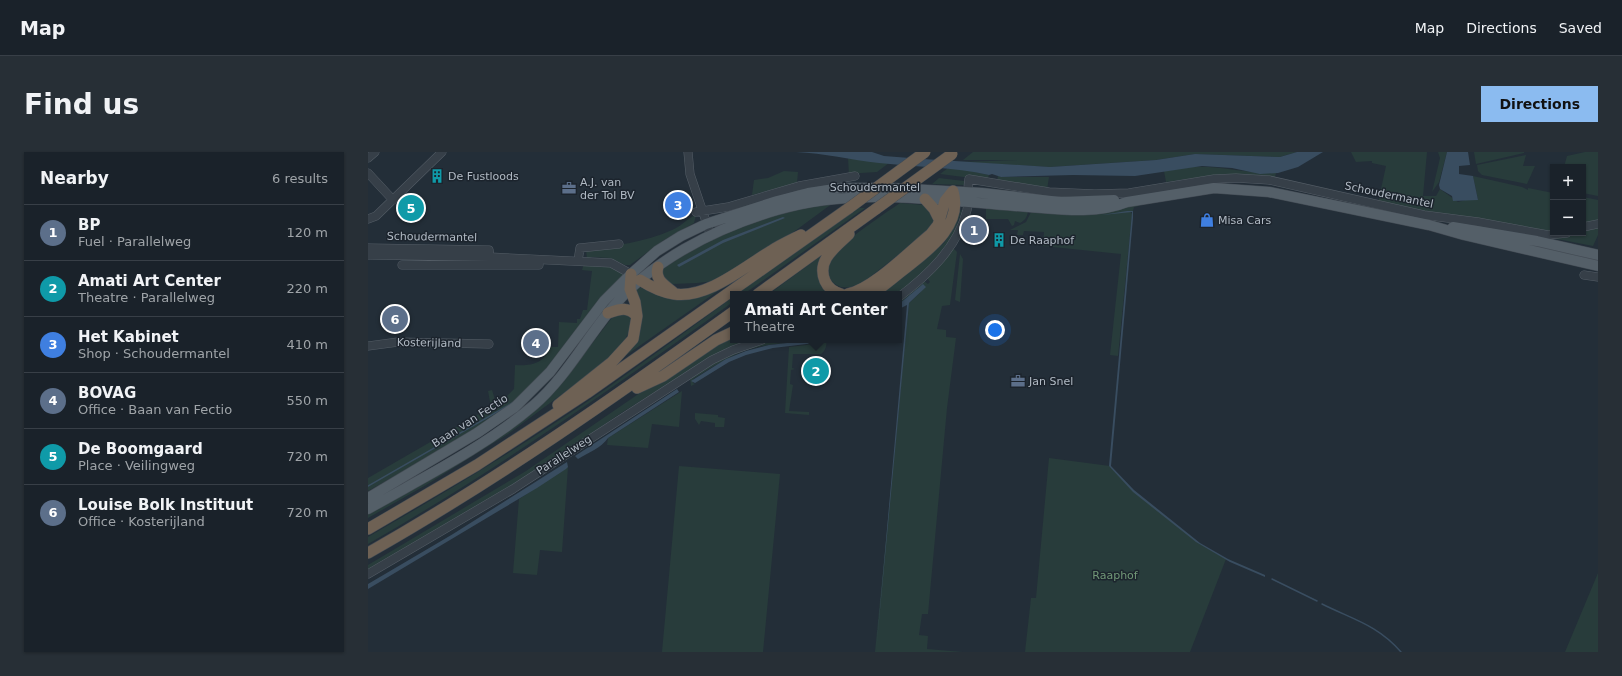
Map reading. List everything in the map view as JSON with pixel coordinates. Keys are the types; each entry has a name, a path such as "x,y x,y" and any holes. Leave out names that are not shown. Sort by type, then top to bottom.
{"highway":[{"path":"732,291 925,152"},
{"path":"762,291 954,153"},
{"path":"859,291 906,256 931,234 951,198"},
{"path":"876,291 939,240 948,226 951,198"},
{"path":"925,200 934,209 940,220"},
{"path":"834,291 826,283 822,272 824,261 828,255 876,209"},
{"path":"518,439 616,359 632,339 637,316 635,302 630,289 636,277 660,291 675,294 693,293 718,284 772,250 837,216"},
{"path":"658,267 658,279 675,294"},
{"path":"368,529 442,487 518,439 657,345 730,293"},
{"path":"608,313 623,308 632,311 637,316"},
{"path":"368,553 507,469 612,399 730,314"},
{"path":"612,399 663,376 711,343 730,334"}],"main road":[{"name":"Schoudermantel","path":"636,277 657,252 681,236 706,224 808,193 842,188 951,198 967,203 1060,210 1109,207 1207,184 1269,192 1429,225 1464,235 1598,266"},
{"name":"Schoudermantel","path":"636,277 658,267 711,236 748,219 806,202 837,198 925,200 951,198 968,192 1060,202 1115,200 1128,202"},
{"name":"Schoudermantel","path":"1429,225 1495,233 1598,254"},
{"name":"Baan van Fectio","path":"368,498 477,433 524,399 550,372 604,301 636,277"},
{"name":"Baan van Fectio","path":"368,509 504,429 533,405 545,394 571,364 608,313 630,289"}],"street":[{"path":"368,158 375,152"},
{"path":"368,219 376,216 442,152"},
{"path":"688,152 690,174 699,211 711,236"},
{"path":"368,173 393,200"},
{"name":"Schoudermantel","path":"699,211 728,207 799,186 856,176"},
{"name":"Schoudermantel","path":"968,192 969,179 1049,192 1095,194 1128,193 1207,184 1236,178 1269,180 1424,215 1478,222 1550,235"},
{"path":"902,294 934,266 953,243 963,223 968,192"},
{"path":"1586,226 1598,224"},
{"path":"578,261 580,248 619,244"},
{"name":"Schoudermantel","path":"368,248 489,250 490,257"},
{"name":"Schoudermantel","path":"368,255 460,256 611,263 636,277"},
{"name":"Schoudermantel","path":"368,260 398,260 400,256"},
{"name":"Schoudermantel","path":"460,256 460,265"},
{"path":"402,265 540,265"},
{"path":"1584,276 1598,277"},
{"name":"Kosterijland","path":"368,346 398,342 489,344"},
{"name":"Parallelweg","path":"368,574 513,489 712,360 751,343"}],"green space":[{"path":"973,152 1297,152 1280,157 1195,154 1156,160 1050,167 960,162 1019,160 963,160"},
{"path":"1351,152 1427,152 1423,196 1436,196 1440,189 1458,202 1465,200 1478,200 1473,176 1522,187 1528,190 1528,188 1550,192 1550,232 1378,203 1386,166 1372,163 1372,161 1356,162"},
{"path":"1438,152 1447,152 1439,182 1432,192 1440,158"},
{"path":"1474,152 1524,152 1524,153 1476,164"},
{"path":"1585,152 1598,152 1598,196 1586,194 1586,164 1565,164 1567,156"},
{"path":"1526,155 1523,166 1535,166 1527,184 1482,175 1478,171 1477,165"},
{"path":"848,158 889,163 877,172 861,173 849,176"},
{"path":"1191,167 1212,167 1276,173 1274,181 1215,175 1166,182 1164,171"},
{"path":"948,168 963,169 989,175 987,180 940,174"},
{"path":"784,171 798,172 797,183 752,195 754,180 768,178"},
{"path":"998,175 1001,177 1049,177 1047,190 997,182"},
{"path":"939,178 964,181 964,185 932,184"},
{"path":"1586,198 1598,200 1598,222 1586,224"},
{"path":"833,203 784,239 714,281 672,284 663,278 662,271 670,262 684,253 726,233 806,205"},
{"path":"900,203 924,205 928,207 932,215 933,223 926,233 861,284 851,287 841,287 835,284 829,277 827,271 828,262 833,255 850,239"},
{"path":"1127,206 1139,206 1134,207 1133,211 1130,211 1132,214 1118,356 1110,355 1121,254 1043,246 1044,232 1024,231 1023,235 1017,235 1018,230 1010,230 1026,222 1031,212 1119,209 1126,208"},
{"path":"858,208 865,208 748,291 741,291"},
{"path":"986,209 1028,211 1024,220 1020,223 1015,221 1014,225 1012,226 1008,219 986,219"},
{"path":"962,210 952,239 931,266 902,291 886,291 944,243"},
{"path":"696,215 694,223 664,240 630,265 625,265 610,258 592,257 587,259 586,250 651,238 675,229"},
{"path":"1598,227 1598,235 1593,246 1552,238 1564,236 1586,236 1586,229"},
{"path":"953,248 957,252 950,305 942,306 937,329 946,330 946,337 956,338 947,408 928,614 922,614 919,635 928,636 927,649 963,652 875,652 909,303 920,293 922,285 902,302 902,299 924,281 928,284 930,282 927,278"},
{"path":"960,254 963,259 960,302 955,300"},
{"path":"822,255 831,291 773,291"},
{"path":"759,262 618,361 629,350 635,289 638,286 652,293 671,299"},
{"path":"584,263 612,266 626,274 529,391 472,433 368,491 368,478 491,407 488,391 492,390 495,400 506,397 514,389 515,365 536,363 544,357 550,347 558,347 559,322 577,323 577,319 580,319 583,310 587,310 592,271 582,270"},
{"path":"730,299 730,304 554,428 462,487 368,544 368,537 460,483 551,426"},
{"path":"625,313 631,318 630,329 624,342 603,364 508,434 426,485 368,518 368,512 427,479 567,376 614,315"},
{"path":"730,337 730,343 744,343 705,361 621,413 529,476 368,571 368,565 526,471 672,371"},
{"path":"759,343 788,343 753,348 737,354 724,360 693,379 693,383 695,384 691,386 690,378 709,365 751,345"},
{"path":"826,343 825,349 821,354 793,354 792,368 795,369 791,370 790,384 793,385 789,411 809,412 809,415 785,413 789,347"},
{"path":"682,391 679,427 652,424 648,448 607,445 608,438"},
{"path":"695,413 718,415 718,417 725,418 724,427 715,427 715,423 701,421 699,425 695,419"},
{"name":"Raaphof","path":"1049,458 1110,466 1136,493 1199,543 1226,559 1190,652 1025,652 1031,598 1036,598"},
{"path":"679,466 780,474 763,652 662,652"},
{"path":"568,467 562,552 540,550 537,575 513,573 519,499"},
{"path":"1598,573 1598,652 1565,652"}],"water":[{"path":"796,152 872,152 884,156 1050,167 1156,160 1195,154 1280,157 1297,152 1323,152 1298,167 1278,173 1260,174 1232,168 1202,166 1135,176 1073,175 1001,177 992,174 989,175 962,170 879,163"},
{"path":"1447,152 1468,152 1470,165 1459,166 1459,174 1473,176 1478,200 1453,201 1452,196 1440,189 1439,185"},
{"path":"1133,211 1133,218 1111,466 1134,490 1200,543 1228,559 1265,575 1265,577 1230,562 1196,542 1133,492 1109,466 1132,212 1102,215"},
{"path":"783,217 785,218 723,243 679,267 677,265 723,240"},
{"path":"923,284 926,287 909,303 876,652 907,305 902,308 902,302"},
{"path":"787,343 815,343 773,348 746,355 729,362 695,383 691,381 726,359 746,351 769,345"},
{"path":"677,389 679,392 608,438 598,447 578,459 575,456"},
{"path":"567,462 568,467 566,469 537,488 368,589 368,584 453,534"}],"waterway":[{"path":"368,486 514,402"},
{"path":"1272,579 1317,601"},
{"path":"1322,604 1374,629 1383,635 1401,652"}],"place":[{"name":"De Fustloods","path":"437,176"},
{"name":"A.J. van der Tol BV","path":"569,188"},
{"name":"Het Kabinet","path":"678,205"},
{"name":"De Boomgaard","path":"411,208"},
{"name":"Misa Cars","path":"1207,220"},
{"name":"BP","path":"974,230"},
{"name":"De Raaphof","path":"999,240"},
{"name":"Louise Bolk Instituut","path":"395,319"},
{"name":"BOVAG","path":"536,343"},
{"name":"Amati Art Center","path":"816,371"},
{"name":"Jan Snel","path":"1018,381"}]}
